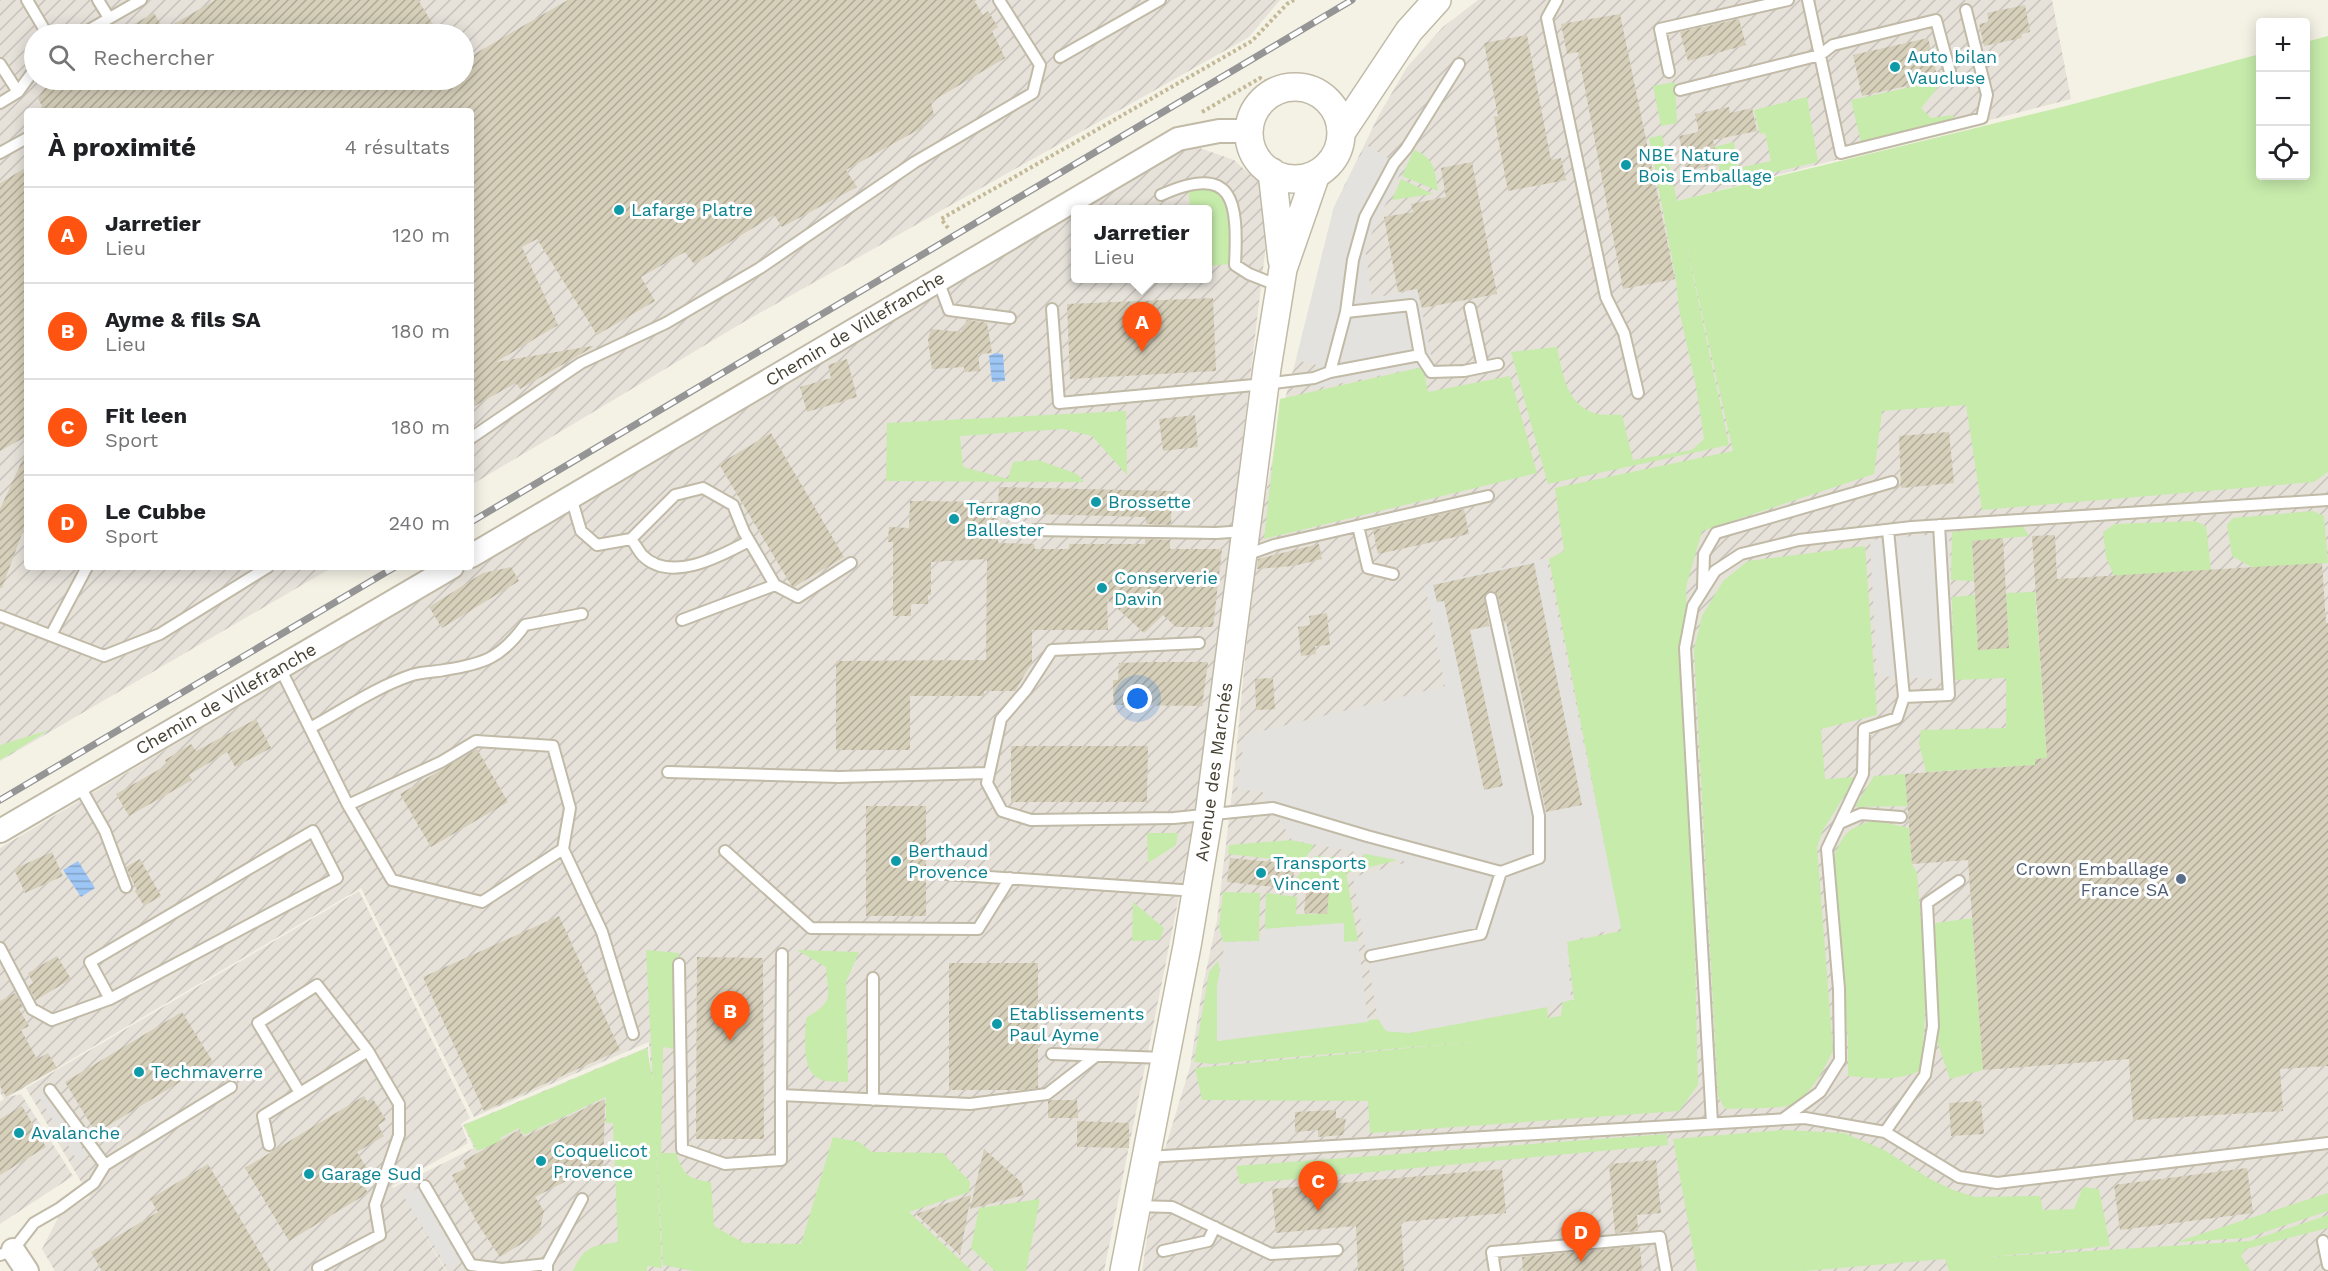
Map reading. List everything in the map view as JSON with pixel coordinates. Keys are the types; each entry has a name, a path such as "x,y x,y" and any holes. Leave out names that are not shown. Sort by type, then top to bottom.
{"street":[{"path":"1341,133 1409,31 1437,0"},
{"path":"1326,99 1350,95 1371,86"},
{"path":"1290,87 1303,87 1326,99 1337,114 1341,133 1334,157 1316,174 1301,178 1286,178 1272,172 1255,154 1250,143 1249,130 1257,106 1277,90 1290,87"},
{"name":"Chemin de Villefranche","path":"474,554 1178,139 1219,130 1249,130"},
{"name":"Avenue des Marchés","path":"1272,172 1282,278"},
{"name":"Avenue des Marchés","path":"1124,1271 1197,891 1265,384 1282,278 1316,174"},
{"name":"Chemin de Villefranche","path":"0,831 447,570"},
{"path":"7,1252 27,1271"}],"lane":[{"path":"27,0 41,24"},
{"path":"98,0 110,18"},
{"path":"100,24 141,0"},
{"path":"474,436 581,363 666,323 760,268 915,162 1033,93 1040,65 999,0"},
{"path":"1060,57 1160,0"},
{"path":"1557,0 1547,18 1606,297 1624,333 1638,393"},
{"path":"1669,72 1660,29 1788,0"},
{"path":"1808,0 1841,153 1982,118 1987,95 1966,10"},
{"path":"1680,90 1820,55 1833,45 1936,20 1950,72"},
{"path":"0,64 18,92"},
{"path":"1330,372 1346,312 1353,260 1365,217 1394,163 1406,149 1459,64"},
{"path":"0,103 18,92 24,84"},
{"path":"0,153 24,140"},
{"path":"1161,195 1185,184 1209,182 1224,189 1232,203 1237,234 1235,265 1249,274 1282,278"},
{"path":"938,280 949,310 1010,318"},
{"path":"1346,312 1411,305 1420,355 1431,372 1464,370 1498,364"},
{"path":"1470,308 1483,367"},
{"path":"1052,309 1059,403 1314,378 1330,372 1420,355"},
{"path":"1703,590 1704,554 1716,533 1892,482"},
{"path":"571,497 581,531 597,545 631,539 675,495 703,488 733,505 749,541 775,585 798,597 851,563"},
{"path":"1035,530 1216,533 1244,544 1274,545 1488,496"},
{"path":"1712,1123 1685,648 1693,606 1715,571 1741,554 1799,540 1939,525 2328,500"},
{"path":"1904,697 1949,695 1939,525"},
{"path":"1358,526 1368,568 1393,574"},
{"path":"1783,1119 1820,1092 1840,1060 1839,989 1827,849 1863,774 1864,729 1897,718 1904,697 1888,530"},
{"path":"631,539 643,556 660,566 686,568 749,541"},
{"path":"51,635 85,570"},
{"path":"0,616 104,656 160,634 263,570"},
{"path":"682,620 775,585"},
{"path":"1199,643 1052,650 1026,690 1001,719 987,783 1002,811 1031,820 1174,818 1273,808 1501,872 1539,858 1539,816 1491,598"},
{"path":"310,728 379,688 414,675 456,669 491,660 512,643 525,625 582,614"},
{"path":"280,668 348,805 392,880 482,902 563,849"},
{"path":"348,805 441,762 477,741 553,746 570,808 563,849 602,932 633,1034"},
{"path":"668,772 839,777 988,773"},
{"path":"79,785 105,831 126,887"},
{"path":"1840,823 1861,814 1902,816"},
{"path":"0,948 32,1008 52,1020 110,999 337,878 313,831 90,962 110,999"},
{"path":"725,851 811,928 978,929 1010,878"},
{"path":"1371,956 1481,934 1501,872"},
{"path":"946,874 1197,891"},
{"path":"1885,1132 1925,1075 1933,1026 1927,903 1959,881"},
{"path":"679,964 682,1149 725,1164 782,1160 780,1095 782,954"},
{"path":"873,978 873,1100"},
{"path":"300,1093 258,1023 317,985 368,1051 399,1104 399,1135 375,1205 381,1235 318,1268 319,1271"},
{"path":"269,1145 263,1116 368,1051"},
{"path":"1052,1054 1166,1058"},
{"path":"780,1095 970,1104 1047,1094 1096,1056"},
{"path":"7,1252 34,1223 60,1208 94,1183 105,1165 231,1087"},
{"path":"50,1090 105,1165"},
{"path":"1147,1157 1805,1118 1885,1132 1959,1177 1998,1183 2328,1143"},
{"path":"425,1186 471,1265 502,1269 547,1268 582,1199"},
{"path":"1136,1206 1172,1207 1271,1254 1337,1250"},
{"path":"1163,1251 1208,1241 1215,1227"},
{"path":"1495,1271 1492,1252 1660,1237 1665,1271"},
{"path":"2322,1241 2328,1265"}],"path":[{"path":"948,228 941,219 1252,41 1287,4 1294,0"}],"shaded area":[{"path":"0,0 1280,0 1249,37 742,323 474,483 474,108 24,108 24,570 328,570 0,761"},
{"path":"1478,0 2052,0 2071,99 1678,201 1730,436 2328,330 2328,1271 1142,1271 1156,1178 1190,1067 1203,985 1217,920 1233,784 1256,546 1281,413 1334,207 1379,115 1407,67 1443,27"},
{"path":"1366,145 1403,167 1365,248 1372,298 1418,290 1433,365 1312,389 1317,365 1296,360 1334,207"},
{"path":"1194,146 1234,160 1263,186 1269,219 1202,782 1104,1271 447,1271 412,1216 446,1271 55,1271 42,1249 60,1214 90,1197 26,1088 359,891 470,1118 461,1124 468,1143 392,1186 393,1188 474,1148 463,1125 648,1047 657,1170 649,1042 474,1117 361,888 8,1097 21,1094 73,1176 0,1224 0,1102 4,1099 0,1092 0,848 466,570 474,570 474,565 1071,209 1071,283 1212,283 1212,205 1078,205 1170,151"},
{"path":"1949,533 1954,680 1877,676 1870,540"},
{"path":"1546,558 1621,927 1567,942 1571,1000 1547,1007 1409,1033 1386,1031 1378,1019 1353,877 1408,862 1292,840 1262,791 1237,790 1245,735 1445,686 1425,585"},
{"path":"1344,923 1344,942 1358,941 1368,1022 1217,1041 1217,987 1225,942 1260,941 1265,929"},
{"path":"47,1088 86,1155 77,1160 39,1097"},
{"path":"418,1188 460,1261 448,1268 403,1195"}],"green space":[{"path":"2328,36 2328,472 2314,482 1982,510 1966,405 1882,411 1874,474 1702,531 1686,587 1698,1085 1679,1111 1370,1133 1368,1101 1202,1100 1195,1068 1474,1042 1211,1064 1194,1062 1209,972 1218,961 1220,973 1217,987 1218,1041 1378,1019 1386,1031 1409,1033 1547,1007 1548,1018 1561,1016 1563,1000 1574,1000 1567,942 1621,931 1549,559 1564,551 1555,488 1733,451 1682,225 1729,445 1548,484 1511,352 1557,347 1567,386 1577,402 1585,409 1597,414 1622,415 1633,460 1692,450 1704,439 1649,138 1662,135 1677,201 2066,106 2256,55 2256,180 2310,180 2310,41"},
{"path":"1944,80 1921,108 1931,118 1953,115 1955,120 1861,142 1851,100"},
{"path":"1675,82 1677,123 1661,126 1653,86"},
{"path":"1807,97 1818,162 1723,184 1714,147 1734,142 1738,168 1771,161 1765,133 1760,134 1754,110"},
{"path":"1414,150 1426,157 1433,166 1438,191 1402,176"},
{"path":"1401,179 1433,194 1392,200"},
{"path":"1210,187 1226,202 1232,221 1230,264 1212,266 1212,205 1190,205 1188,188"},
{"path":"1423,367 1428,392 1510,376 1537,473 1264,539 1280,399"},
{"path":"1126,411 1127,475 1092,436 1063,429 960,436 963,467 1008,479 1013,462 1038,460 1077,474 1084,482 886,481 887,423"},
{"path":"2313,511 2324,516 2328,563 2253,568 2232,556 2227,525 2233,518"},
{"path":"2195,521 2206,526 2211,570 2114,576 2106,557 2103,532 2115,524"},
{"path":"2023,526 2029,536 1972,541 1974,581 1951,580 1952,532"},
{"path":"1865,546 1877,715 1821,729 1825,779 1856,777 1823,830 1817,847 1833,1051 1810,1089 1790,1105 1725,1109 1718,1096 1694,649 1702,616 1723,581 1748,561"},
{"path":"2035,592 2047,758 2035,759 2035,765 1926,772 1919,744 1921,730 2006,728 2006,678 1954,680 1952,597 1975,595 1978,650 2009,647 2006,593"},
{"path":"49,730 0,760 0,745"},
{"path":"1905,774 1908,806 1855,807 1874,776"},
{"path":"1875,820 1909,828 1912,864 1917,873 1923,947 1925,997 1923,1047 1919,1071 1893,1078 1848,1076 1848,1040 1833,859 1848,832"},
{"path":"1147,833 1178,833 1176,845 1148,863"},
{"path":"1292,840 1314,845 1303,862 1228,854 1229,845"},
{"path":"1364,852 1398,860 1346,873 1358,941 1344,942 1343,923 1265,929 1266,893 1297,897 1296,914 1327,914 1328,892 1297,889 1297,877 1315,856 1363,860"},
{"path":"1223,892 1260,893 1259,941 1223,942 1219,926"},
{"path":"1133,902 1164,928 1160,940 1132,941"},
{"path":"1972,918 1983,1070 1950,1079 1937,1041 1934,929 1936,923"},
{"path":"646,950 679,953 674,1049 663,1047 661,1153 676,1153 681,1166 688,1175 711,1182 714,1226 744,1243 801,1244 833,1137 859,1142 872,1152 943,1153 970,1182 969,1192 909,1212 972,1271 694,1271 663,1265 655,1123 662,1268 647,1266 647,1271 573,1271 586,1251 618,1242 613,1123 606,1123 606,1097 524,1135 519,1128 500,1138 504,1146 492,1152 490,1146 477,1151 464,1125 647,1048 653,1082"},
{"path":"797,950 859,952 846,982 848,1082 823,1080 814,1075 809,1068 805,1043 806,1018 822,1007 828,998 826,967"},
{"path":"1782,1130 1844,1133 1884,1150 1930,1179 1953,1190 1975,1197 2040,1196 2043,1210 2074,1209 2083,1187 2099,1189 2110,1246 1990,1257 2250,1241 2328,1215 2328,1228 2246,1249 2241,1256 2251,1271 1949,1271 1945,1259 1804,1271 1697,1271 1673,1139"},
{"path":"1667,1134 1668,1145 1240,1184 1236,1166"},
{"path":"2328,1193 2328,1211 2247,1238 2176,1242"},
{"path":"1040,1199 1026,1271 995,1271 971,1248 979,1208"}],"water":[{"path":"995,353 1003,354 1005,381 992,382 989,356"},
{"path":"78,861 95,888 81,897 63,870"}],"building":[{"path":"215,0 418,0 433,24 174,24"},
{"name":"Lafarge Platre","path":"568,0 974,0 983,15 988,11 998,27 992,31 1005,58 931,102 934,115 923,124 925,126 846,170 857,187 782,227 774,215 694,264 685,252 641,277 655,301 597,335 537,239 522,247 558,325 496,362 593,347 520,389 516,383 474,406 474,108 43,108 38,99 43,90 474,90 474,54"},
{"path":"2025,5 2030,32 2021,34 2022,38 1984,46 1979,24 1989,22 1987,13"},
{"path":"154,13 160,24 134,24"},
{"name":"NBE Nature Bois Emballage","path":"1620,14 1675,279 1623,289 1578,52 1567,54 1561,24"},
{"path":"1739,19 1746,45 1688,61 1680,32"},
{"path":"1527,35 1551,160 1561,158 1566,180 1508,191 1494,117 1498,116 1484,43"},
{"name":"Auto bilan Vaucluse","path":"1928,38 1938,79 1862,96 1853,55"},
{"path":"1729,107 1730,113 1752,108 1757,131 1713,140 1718,164 1686,171 1679,136 1699,132 1695,114"},
{"path":"1472,162 1497,294 1422,308 1417,289 1398,292 1384,217 1413,212 1411,204 1446,197 1441,168"},
{"path":"24,169 24,438 0,451 0,183"},
{"path":"1213,298 1216,371 1070,379 1067,304"},
{"path":"967,320 987,323 992,353 978,354 980,371 964,372 964,367 932,369 928,339 931,329 961,332"},
{"path":"847,359 857,397 807,412 800,387 831,378 828,365"},
{"path":"1195,415 1198,447 1163,451 1159,419"},
{"path":"1949,432 1954,483 1901,488 1899,436"},
{"path":"771,433 844,557 794,587 719,464"},
{"path":"24,457 24,528 2,588 0,588 0,509"},
{"path":"999,487 1172,491 1171,525 1146,524 1146,517 998,513 998,543 1034,544 1035,549 1069,549 1069,544 1145,544 1145,539 1170,540 1170,549 1222,549 1213,627 1176,627 1163,615 1144,633 1107,599 1108,630 1032,630 1032,662 1015,691 984,691 984,696 910,696 910,750 836,750 836,661 986,660 987,559 931,562 931,595 928,595 928,604 911,604 911,616 893,616 893,542 888,542 889,527 909,528 910,501 998,502 998,506"},
{"path":"1464,509 1469,534 1378,554 1373,530"},
{"path":"2055,535 2057,579 2322,563 2326,623 2328,623 2328,1066 2280,1069 2283,1111 2133,1120 2129,1059 1983,1070 1968,860 1912,864 1905,774 2035,765 2035,759 2047,758 2032,536"},
{"path":"2003,538 2009,648 1978,650 1972,541"},
{"path":"1319,544 1322,559 1293,566 1257,569 1258,559"},
{"path":"1534,563 1582,805 1546,812 1506,622 1504,623 1498,596 1494,591 1490,591 1484,596 1489,626 1470,630 1503,786 1484,790 1444,601 1437,602 1433,585"},
{"path":"511,567 519,581 442,628 429,607 483,573"},
{"path":"1327,613 1330,645 1315,646 1316,654 1301,656 1298,627 1310,625 1309,616"},
{"path":"1208,662 1202,706 1113,705 1113,680 1118,680 1119,663"},
{"path":"1273,678 1275,709 1256,710 1255,679"},
{"path":"256,719 271,748 235,767 227,752 189,775 192,780 129,816 116,794 167,765 165,760 191,744 196,751"},
{"path":"1011,746 1148,746 1147,802 1011,802"},
{"path":"477,749 508,802 431,847 400,794"},
{"name":"Berthaud Provence","path":"866,806 926,806 926,916 866,916"},
{"path":"52,852 63,876 25,893 14,869"},
{"name":"Transports Vincent","path":"1230,858 1295,864 1292,889 1227,882"},
{"path":"140,859 161,896 144,906 135,891 137,890 126,867"},
{"path":"1306,891 1329,892 1327,914 1304,913"},
{"path":"559,916 620,1050 484,1111 423,977"},
{"path":"57,956 71,979 36,1000 28,986 33,983 28,973"},
{"path":"697,957 763,958 764,1139 696,1139"},
{"name":"Etablissements Paul Ayme","path":"949,963 1038,963 1038,1088 949,1090"},
{"path":"15,993 23,1007 19,1009 29,1026 21,1030 37,1059 48,1053 57,1068 6,1097 0,1086 0,1001"},
{"name":"Techmaverre","path":"182,1012 213,1062 96,1133 65,1082"},
{"name":"Garage Sud","path":"364,1096 368,1103 373,1099 386,1120 378,1125 384,1136 357,1152 374,1180 364,1186 368,1193 289,1241 245,1168"},
{"name":"Coquelicot Provence","path":"605,1099 603,1178 572,1178 535,1197 544,1211 539,1233 500,1257 479,1226 452,1175 466,1168 463,1161 519,1130 524,1137"},
{"path":"1077,1100 1078,1118 1048,1118 1048,1101"},
{"path":"1981,1101 1984,1134 1951,1136 1949,1103"},
{"name":"Avalanche","path":"22,1106 46,1147 0,1175 0,1119"},
{"path":"1336,1110 1336,1118 1346,1119 1343,1135 1318,1137 1318,1130 1295,1132 1295,1112"},
{"path":"1077,1121 1129,1123 1129,1148 1077,1147"},
{"path":"984,1149 1021,1182 1024,1195 970,1209"},
{"path":"1656,1160 1661,1213 1637,1215 1638,1231 1615,1233 1609,1164"},
{"path":"208,1164 271,1271 102,1271 91,1252 158,1212 150,1199"},
{"path":"2247,1168 2253,1213 2120,1230 2114,1185"},
{"path":"1502,1169 1506,1213 1401,1222 1404,1271 1358,1271 1356,1226 1276,1233 1272,1189"},
{"path":"971,1195 960,1255 916,1214"},
{"path":"1640,1246 1642,1271 1523,1271 1522,1257"}],"railway":[{"path":"474,520 1352,0"},
{"path":"0,800 390,570"}],"place":[{"name":"Auto bilan Vaucluse","path":"1895,67"},
{"name":"NBE Nature Bois Emballage","path":"1626,165"},
{"name":"Lafarge Platre","path":"619,210"},
{"name":"Jarretier","path":"1142,352"},
{"name":"Brossette","path":"1096,502"},
{"name":"Terragno Ballester","path":"954,519"},
{"name":"Conserverie Davin","path":"1102,588"},
{"name":"Berthaud Provence","path":"896,861"},
{"name":"Transports Vincent","path":"1261,873"},
{"name":"Crown Emballage France SA","path":"2181,879"},
{"name":"Etablissements Paul Ayme","path":"997,1024"},
{"name":"Ayme & fils SA","path":"730,1041"},
{"name":"Techmaverre","path":"139,1072"},
{"name":"Avalanche","path":"19,1133"},
{"name":"Coquelicot Provence","path":"541,1161"},
{"name":"Garage Sud","path":"309,1174"},
{"name":"Fit leen","path":"1318,1211"},
{"name":"Le Cubbe","path":"1581,1262"}]}
